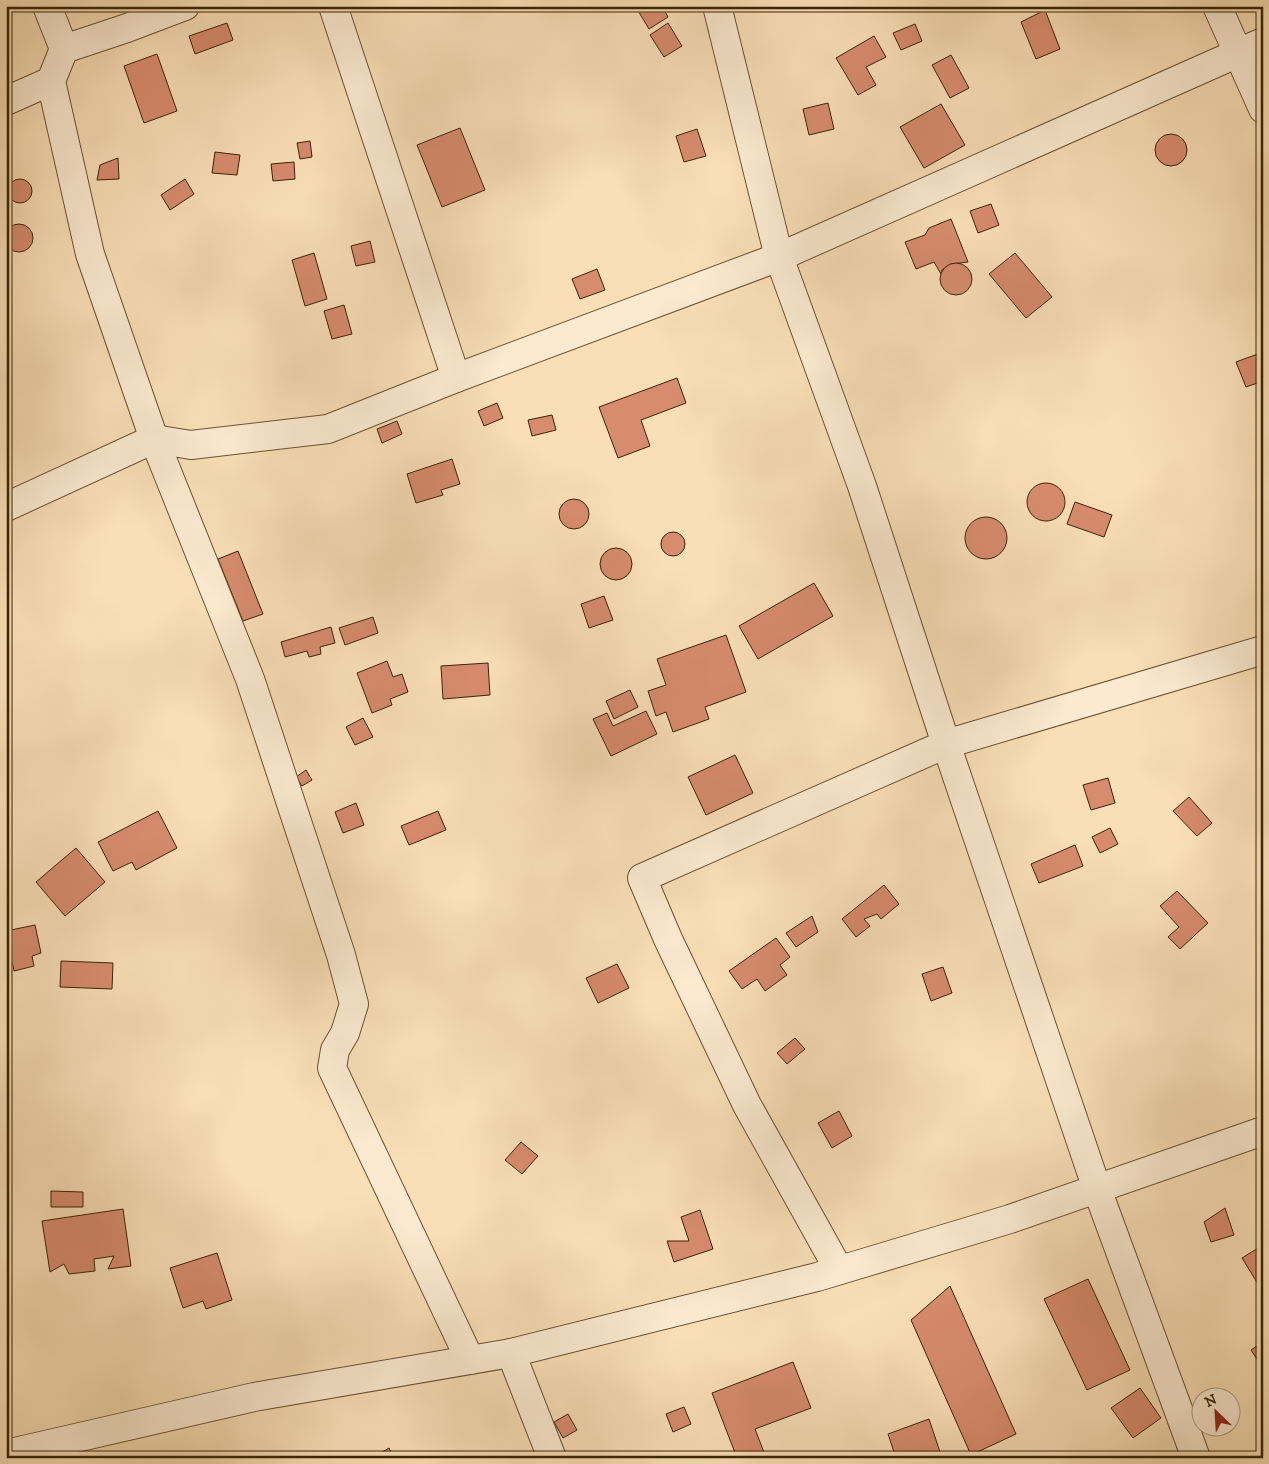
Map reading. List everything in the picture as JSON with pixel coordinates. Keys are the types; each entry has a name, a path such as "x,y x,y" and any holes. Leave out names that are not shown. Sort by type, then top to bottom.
{"street":[{"path":"47,6 64,49 52,81 90,254 154,440 250,679 341,955 354,1004 346,1033 336,1050 332,1068 470,1360"},
{"path":"64,49 186,6"},
{"path":"334,6 456,378"},
{"path":"718,6 780,257 862,486 946,744 1097,1189 1196,1458"},
{"path":"1217,6 1263,109"},
{"path":"6,507 154,440 191,445 328,429 456,378 780,257 1263,42"},
{"path":"6,101 52,81"},
{"path":"839,1270 747,1105 668,939 642,878 946,744 1263,650"},
{"path":"6,1454 254,1396 512,1353 839,1270 1010,1219 1263,1132"},
{"path":"512,1353 552,1458"}],"building":[{"path":"641,6 662,6 668,17 649,29 637,9"},
{"path":"1045,10 1060,49 1036,59 1021,22"},
{"path":"227,23 233,40 195,54 189,36"},
{"path":"668,23 682,46 664,57 650,35"},
{"path":"915,24 922,41 901,50 893,33"},
{"path":"874,36 886,57 866,67 876,85 858,95 836,58"},
{"path":"157,54 177,111 144,123 124,66"},
{"path":"951,55 969,88 950,98 932,65"},
{"path":"828,103 834,129 809,135 803,109"},
{"path":"941,104 965,145 924,168 900,127"},
{"path":"460,128 485,190 442,207 417,145"},
{"path":"697,129 706,156 684,162 676,136"},
{"path":"1171,134 1177,135 1182,139 1186,144 1186,156 1182,161 1177,165 1171,166 1165,165 1160,161 1156,156 1155,150 1156,144 1160,139 1165,135"},
{"path":"310,141 312,157 300,159 297,143"},
{"path":"215,152 240,155 237,175 212,173"},
{"path":"118,158 119,179 97,180 100,165"},
{"path":"294,162 295,179 273,181 271,164"},
{"path":"20,179 25,180 31,186 31,196 25,202 20,203 15,202 9,196 8,191 9,186 15,180"},
{"path":"185,179 194,194 170,210 161,195"},
{"path":"991,204 999,225 978,233 970,211"},
{"path":"951,219 968,262 951,264 942,270 941,274 934,262 916,269 905,242 925,235 929,228"},
{"path":"19,224 29,228 33,238 29,248 19,252 9,248 5,238 9,228"},
{"path":"370,241 375,262 356,266 351,246"},
{"path":"314,253 327,299 305,306 292,260"},
{"path":"1015,253 1052,297 1026,318 989,274"},
{"path":"956,263 962,264 967,268 971,273 971,285 967,290 962,294 956,295 950,294 945,290 941,285 940,279 941,273 945,268 950,264"},
{"path":"597,269 605,290 580,299 572,279"},
{"path":"344,305 352,334 332,339 324,311"},
{"path":"1263,352 1263,381 1246,387 1236,362"},
{"path":"677,378 686,403 641,420 650,446 618,458 599,407"},
{"path":"497,403 503,418 484,426 478,411"},
{"path":"552,415 556,430 532,436 528,420"},
{"path":"397,421 402,434 382,443 377,429"},
{"path":"452,459 460,484 441,490 443,495 416,503 407,474"},
{"path":"1046,483 1059,489 1065,502 1059,515 1046,521 1033,515 1027,502 1033,489"},
{"path":"574,499 580,500 588,508 588,520 580,528 574,529 568,528 560,520 559,514 560,508 568,500"},
{"path":"1075,502 1112,515 1104,537 1067,524"},
{"path":"986,517 1001,523 1007,538 1001,553 986,559 971,553 965,538 971,523"},
{"path":"673,532 682,535 685,544 682,553 673,556 664,553 661,544 664,535"},
{"path":"616,548 628,552 632,564 628,576 616,580 604,576 600,564 604,552"},
{"path":"238,551 263,614 243,621 218,559"},
{"path":"814,583 833,616 758,659 739,626"},
{"path":"604,596 613,620 589,628 581,604"},
{"path":"373,617 378,633 345,645 339,628"},
{"path":"331,627 335,643 320,647 321,654 309,657 307,651 285,657 281,642"},
{"path":"726,635 746,692 705,707 709,719 673,732 666,712 656,716 648,691 666,685 657,659"},
{"path":"387,661 393,677 402,674 408,692 390,699 392,705 372,713 357,673"},
{"path":"488,663 490,695 443,699 441,666"},
{"path":"630,690 638,707 614,719 606,701"},
{"path":"646,711 657,734 611,756 593,719 607,713 613,726"},
{"path":"363,718 373,737 355,745 346,727"},
{"path":"735,755 753,793 706,815 688,777"},
{"path":"306,770 312,780 302,786 296,777"},
{"path":"1108,778 1115,803 1091,810 1083,785"},
{"path":"1189,797 1212,823 1197,836 1173,811"},
{"path":"356,803 364,825 343,833 335,812"},
{"path":"158,811 177,848 136,870 132,862 113,871 98,842"},
{"path":"438,811 446,830 409,845 401,826"},
{"path":"1110,828 1118,844 1100,853 1092,837"},
{"path":"1075,845 1083,866 1039,883 1031,864"},
{"path":"76,848 105,882 65,916 36,882"},
{"path":"884,885 899,904 881,919 877,914 864,919 870,926 856,937 842,919"},
{"path":"1177,891 1208,923 1180,949 1168,937 1179,927 1160,906"},
{"path":"812,916 818,932 796,947 786,933"},
{"path":"35,925 41,953 32,956 34,966 14,971 6,931"},
{"path":"776,938 790,957 780,965 787,975 765,991 757,979 742,989 729,971"},
{"path":"61,961 113,963 112,989 60,987"},
{"path":"617,964 629,988 598,1003 586,978"},
{"path":"943,967 952,993 931,1001 922,974"},
{"path":"795,1038 805,1049 787,1064 777,1053"},
{"path":"839,1111 852,1136 832,1148 818,1123"},
{"path":"521,1142 538,1156 522,1174 505,1160"},
{"path":"51,1191 83,1192 83,1207 51,1207"},
{"path":"1225,1208 1234,1235 1211,1242 1204,1222"},
{"path":"123,1209 131,1266 108,1269 114,1256 94,1259 95,1271 69,1274 64,1264 50,1272 42,1221"},
{"path":"700,1210 713,1249 674,1262 667,1241 689,1241 681,1217"},
{"path":"1263,1245 1263,1281 1258,1284 1242,1258"},
{"path":"217,1253 232,1300 206,1309 203,1301 183,1308 170,1268"},
{"path":"1088,1279 1130,1370 1087,1390 1044,1299"},
{"path":"950,1286 1016,1434 971,1455 911,1320"},
{"path":"1263,1342 1263,1368 1251,1350"},
{"path":"793,1362 811,1408 755,1429 765,1455 758,1458 737,1458 712,1393"},
{"path":"1140,1388 1161,1418 1133,1438 1111,1408"},
{"path":"684,1407 691,1424 673,1432 666,1414"},
{"path":"568,1414 577,1430 563,1438 554,1422"},
{"path":"929,1419 942,1458 896,1458 888,1434"},
{"path":"389,1448 394,1458 372,1458"}]}
